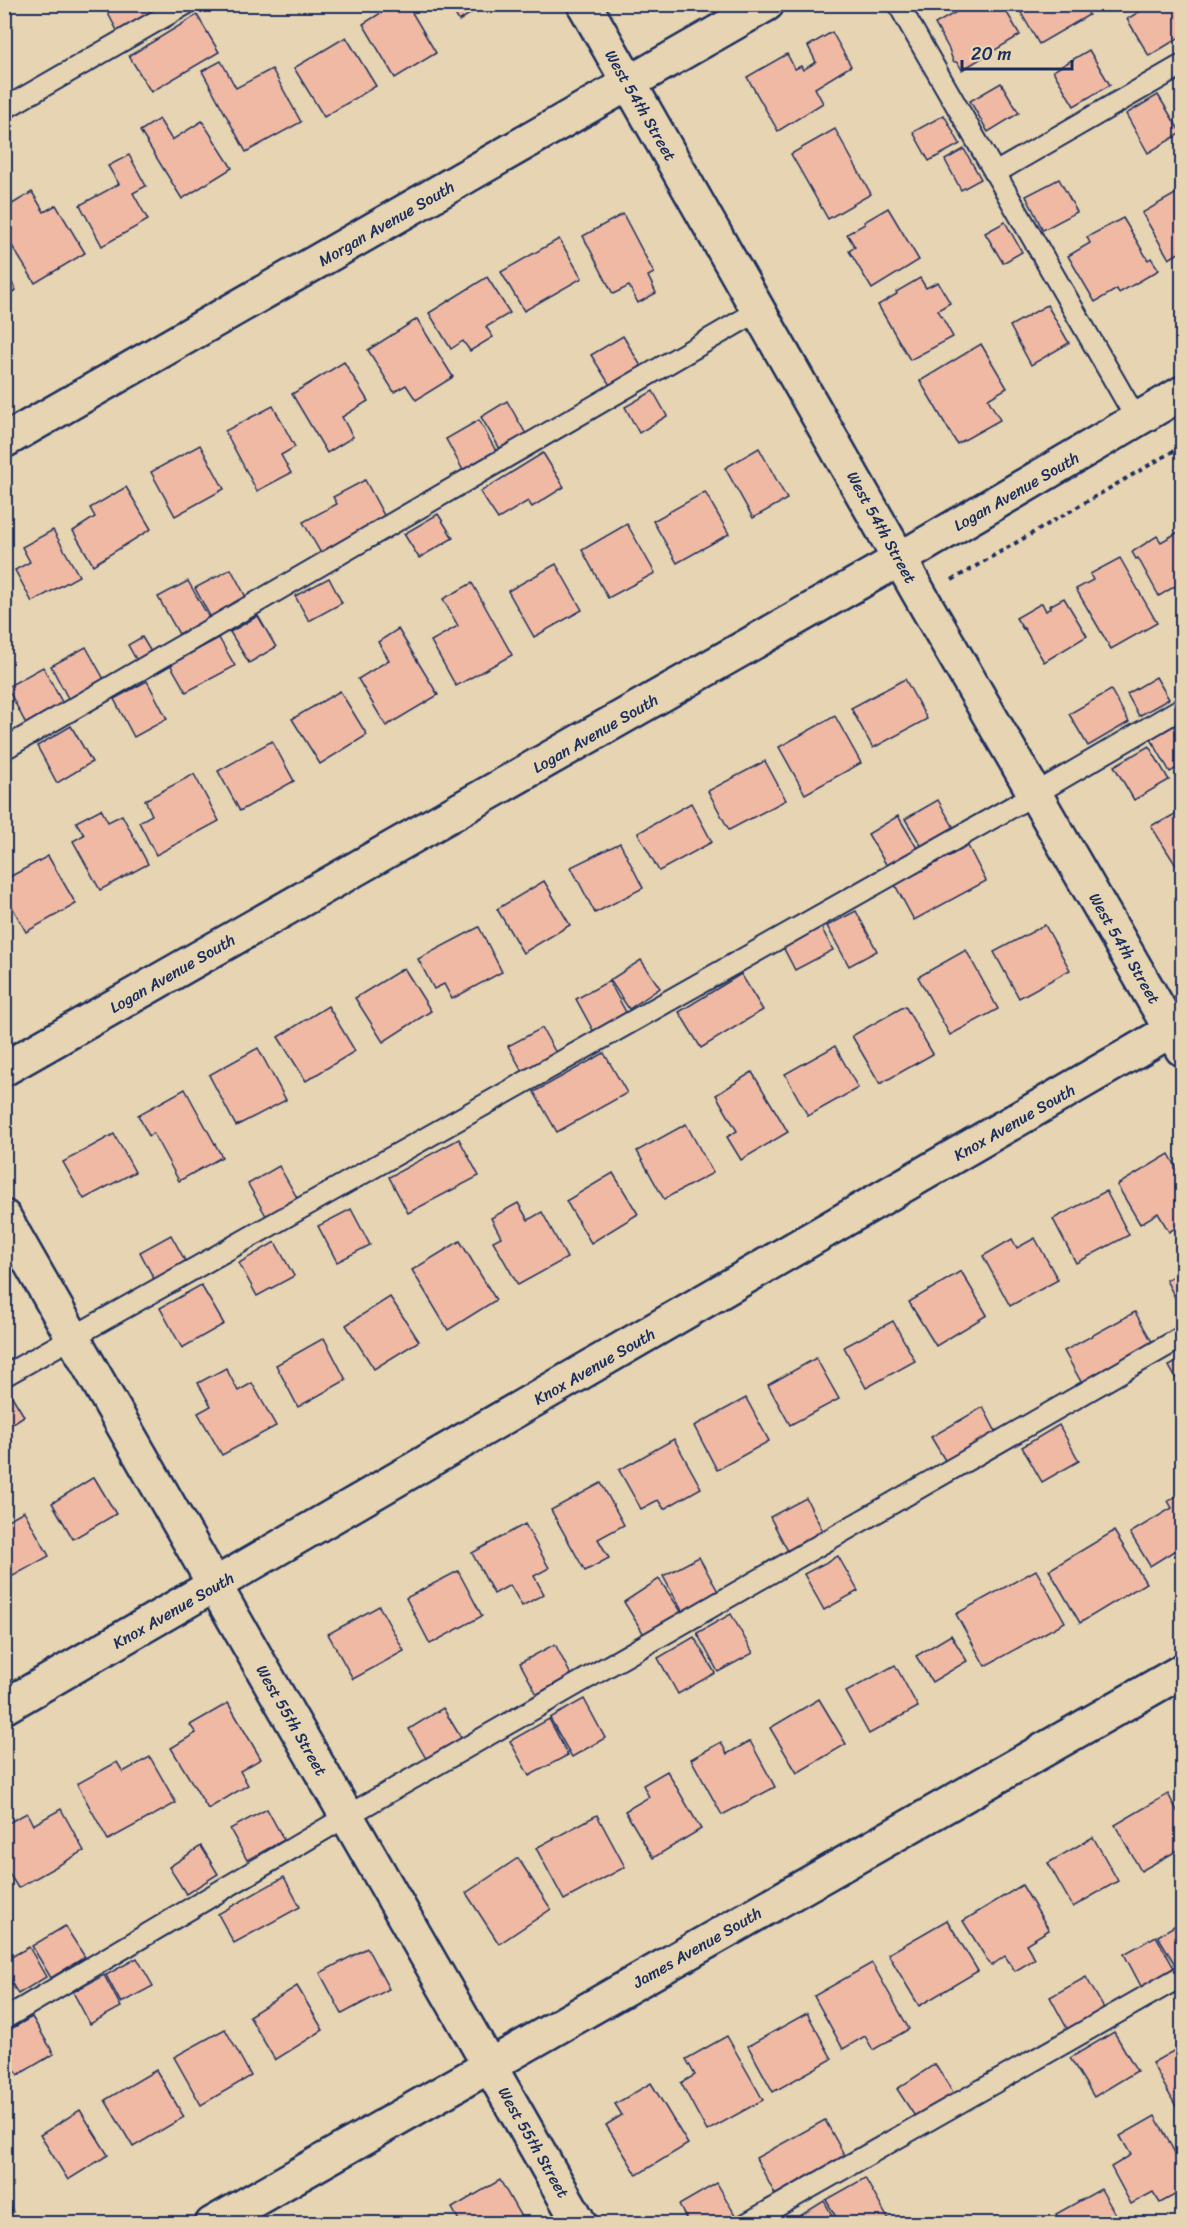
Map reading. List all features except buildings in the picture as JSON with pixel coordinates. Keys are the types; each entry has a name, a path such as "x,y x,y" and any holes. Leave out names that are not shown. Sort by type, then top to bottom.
{"street":[{"name":"West 54th Street","path":"584,4 1035,794 1179,1034"},
{"name":"Morgan Avenue South","path":"4,441 767,4"},
{"name":"Logan Avenue South","path":"4,1069 900,559 1182,393"},
{"name":"Knox Avenue South","path":"4,1707 1179,1034"},
{"name":"West 55th Street","path":"4,1217 580,2223"},
{"name":"James Avenue South","path":"212,2223 1182,1671"}],"lane":[{"path":"4,109 186,4"},
{"path":"898,4 1137,420"},
{"path":"995,173 1182,65"},
{"path":"4,749 758,311"},
{"path":"4,1376 1035,794 1182,708"},
{"path":"4,2019 347,1816 1182,1337"},
{"path":"746,2223 1182,1976"}],"path":[{"path":"947,584 1182,446"}]}
